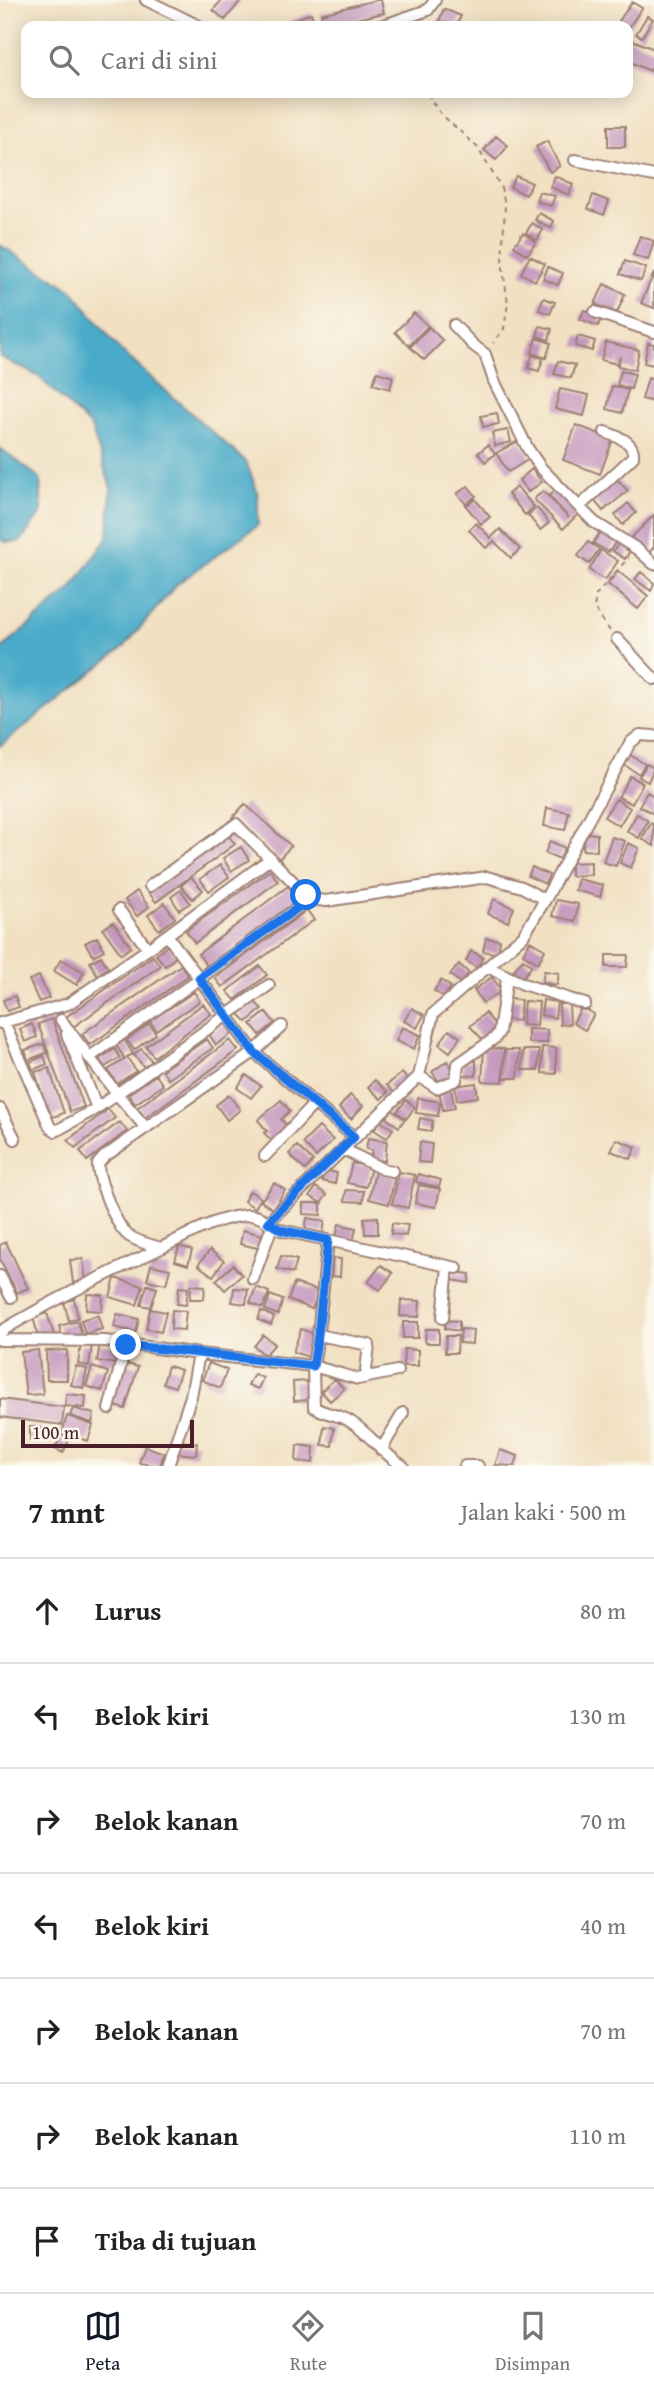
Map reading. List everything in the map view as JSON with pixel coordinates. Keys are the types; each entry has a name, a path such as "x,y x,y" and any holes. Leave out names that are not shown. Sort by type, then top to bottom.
{"street":[{"path":"146,0 189,21"},
{"path":"396,21 428,10 435,0"},
{"path":"575,160 654,176"},
{"path":"595,312 654,332"},
{"path":"454,325 485,354 494,381 527,449 541,468 594,522 637,549 654,564"},
{"path":"579,507 633,457 631,444 605,432"},
{"path":"617,639 654,679"},
{"path":"253,1279 270,1224 354,1137 419,1076 433,1014 523,936 629,743 640,735 654,735"},
{"path":"150,886 236,824 310,899 326,901 487,877 507,882 545,900"},
{"path":"269,985 97,1108 60,1131 52,1130 2,1022 57,1008 75,999 149,949 271,858"},
{"path":"90,1057 310,899"},
{"path":"119,910 149,949"},
{"path":"167,935 254,1052 354,1137"},
{"path":"488,967 507,978 585,1004"},
{"path":"419,1076 437,1088 456,1080 458,1064 495,1038 499,1032 507,978"},
{"path":"57,1008 97,1108"},
{"path":"61,1020 146,1128"},
{"path":"161,1248 128,1236 121,1228 98,1164 104,1157 254,1052 282,1026"},
{"path":"265,1156 314,1104"},
{"path":"0,1109 15,1139"},
{"path":"343,1149 382,1169 392,1171"},
{"path":"0,1332 82,1286 161,1248 222,1220 249,1215 262,1217 270,1224 328,1240 453,1267 443,1318"},
{"path":"328,1240 313,1366 314,1407 350,1421 403,1466"},
{"path":"0,1276 10,1297"},
{"path":"318,1335 369,1345 366,1370"},
{"path":"0,1340 83,1340 313,1366 358,1379 397,1371"},
{"path":"109,1409 126,1345"},
{"path":"168,1466 191,1396 199,1354"},
{"path":"381,1450 403,1413"},
{"path":"465,1466 478,1466"}],"path":[{"path":"430,98 441,114 477,147 501,187 505,205 502,262 508,303 507,318 504,329 485,354"},
{"path":"617,639 597,616 594,608 596,595 637,549"}],"water":[{"path":"0,245 72,290 120,350 246,462 258,493 258,525 176,585 124,647 0,746 0,650 71,589 108,537 111,488 91,427 38,376 0,357"},
{"path":"0,448 40,478 42,512 20,542 5,542 0,539"}],"building":[{"path":"222,0 241,0 225,20 213,10"},
{"path":"376,0 381,0 384,13 347,21 323,21 321,14"},
{"path":"632,2 642,8 633,21 619,21"},
{"path":"444,9 461,16 458,21 439,21"},
{"path":"311,13 314,21 290,21"},
{"path":"647,16 653,19 642,37 636,34"},
{"path":"633,40 654,49 654,62 650,71 633,63"},
{"path":"608,126 625,126 625,147 608,147"},
{"path":"496,136 508,146 496,160 484,150"},
{"path":"547,141 560,166 550,172 536,147"},
{"path":"516,176 532,183 526,195 510,187"},
{"path":"555,176 573,184 569,195 550,187"},
{"path":"539,192 555,196 551,206 536,201"},
{"path":"593,195 609,201 604,215 588,209"},
{"path":"539,213 554,221 551,228 535,220"},
{"path":"532,223 543,230 537,240 526,233"},
{"path":"523,233 536,242 527,255 514,246"},
{"path":"640,236 654,241 648,260 633,255"},
{"path":"530,256 545,264 535,281 521,273"},
{"path":"625,261 646,268 641,281 620,274"},
{"path":"548,267 563,273 558,285 543,279"},
{"path":"654,273 654,308 641,303"},
{"path":"604,284 625,294 617,313 595,304"},
{"path":"543,298 555,302 550,314 539,310"},
{"path":"584,310 602,317 598,326 580,319"},
{"path":"414,313 428,326 409,346 395,332"},
{"path":"540,326 552,329 549,340 537,336"},
{"path":"429,327 443,341 424,360 410,347"},
{"path":"578,336 595,341 592,351 575,346"},
{"path":"536,338 551,343 546,358 532,353"},
{"path":"606,342 639,350 635,370 618,366 620,357 617,364 601,360"},
{"path":"648,343 654,344 654,365 644,363"},
{"path":"532,355 543,358 539,371 528,368"},
{"path":"558,361 575,365 571,378 554,374"},
{"path":"621,371 635,374 631,389 617,385"},
{"path":"377,372 393,377 390,389 373,384"},
{"path":"648,378 654,380 654,402 642,399"},
{"path":"612,386 628,390 622,413 607,409"},
{"path":"560,389 589,395 584,416 555,409"},
{"path":"497,413 499,424 483,427 481,416"},
{"path":"576,425 613,439 600,474 563,460"},
{"path":"508,430 511,442 495,446 492,433"},
{"path":"520,440 531,458 508,472 496,453"},
{"path":"488,445 495,454 485,462 478,453"},
{"path":"532,469 542,482 528,492 519,480"},
{"path":"617,479 628,491 603,511 593,499"},
{"path":"468,486 476,496 466,504 457,494"},
{"path":"517,487 534,507 525,515 508,494"},
{"path":"558,488 580,512 563,529 534,499 543,491 569,518 549,496"},
{"path":"475,499 490,517 481,524 466,506"},
{"path":"628,503 636,513 623,525 615,515"},
{"path":"537,508 549,523 540,530 528,515"},
{"path":"654,515 654,547 649,553 631,538"},
{"path":"476,523 491,538 500,529 520,549 511,558 494,541 486,548 469,530"},
{"path":"602,530 617,540 609,552 593,543"},
{"path":"588,542 599,549 589,564 578,556"},
{"path":"620,542 631,549 625,559 613,551"},
{"path":"601,550 618,561 605,580 589,570"},
{"path":"618,571 648,596 638,609 608,584"},
{"path":"641,572 654,583 651,591 635,579"},
{"path":"630,755 645,764 639,774 624,765"},
{"path":"647,764 654,768 648,782 639,777"},
{"path":"630,776 643,783 632,804 618,797"},
{"path":"647,792 654,796 654,814 639,806"},
{"path":"616,799 630,808 619,826 604,817"},
{"path":"245,804 291,846 279,859 233,817"},
{"path":"547,808 569,812 565,830 544,826"},
{"path":"637,814 648,821 639,838 627,831"},
{"path":"651,823 654,825 654,846 642,839"},
{"path":"584,833 597,834 597,851 583,850"},
{"path":"228,835 235,844 156,902 149,893"},
{"path":"612,837 625,841 616,866 603,862"},
{"path":"550,841 565,848 560,859 545,853"},
{"path":"628,843 639,848 631,868 620,863"},
{"path":"241,847 249,860 231,871 223,858"},
{"path":"591,862 591,875 571,876 571,863"},
{"path":"220,865 229,877 209,891 200,879"},
{"path":"532,867 549,875 545,884 528,876"},
{"path":"270,870 278,881 195,943 186,931"},
{"path":"191,877 203,890 193,899 181,886"},
{"path":"578,879 603,885 600,897 575,890"},
{"path":"288,886 299,899 208,967 198,954"},
{"path":"181,890 190,903 179,910 171,897"},
{"path":"137,891 149,907 137,916 125,900"},
{"path":"494,899 514,908 508,922 488,914"},
{"path":"556,900 578,904 575,921 552,916"},
{"path":"164,903 175,918 159,930 148,915"},
{"path":"307,910 314,920 222,987 215,978"},
{"path":"113,922 131,947 121,954 103,929"},
{"path":"97,937 104,950 93,956 85,943"},
{"path":"486,938 500,940 498,954 483,951"},
{"path":"530,941 545,950 538,963 523,954"},
{"path":"168,945 177,956 165,966 156,955"},
{"path":"471,951 483,957 477,968 466,961"},
{"path":"606,955 628,955 627,967 606,967"},
{"path":"101,956 108,968 97,975 90,962"},
{"path":"153,956 160,966 73,1027 66,1017"},
{"path":"61,959 84,972 77,985 54,971"},
{"path":"523,959 532,966 522,978 513,971"},
{"path":"459,964 469,973 461,983 450,975"},
{"path":"181,965 188,976 90,1045 82,1034"},
{"path":"260,966 267,975 235,1000 227,991"},
{"path":"544,971 559,973 557,985 542,983"},
{"path":"39,976 49,998 39,1002 29,980"},
{"path":"492,977 502,991 483,1003 474,990"},
{"path":"441,980 451,987 444,997 434,991"},
{"path":"194,992 200,1001 156,1030 150,1021"},
{"path":"15,996 19,1007 7,1011 3,1000"},
{"path":"505,998 521,1000 519,1021 503,1019"},
{"path":"543,1000 557,1002 555,1018 541,1015"},
{"path":"254,1001 262,1009 247,1022 239,1014"},
{"path":"524,1001 539,1002 537,1026 522,1025"},
{"path":"203,1004 211,1014 154,1057 146,1046"},
{"path":"559,1004 569,1004 570,1024 560,1025"},
{"path":"582,1007 594,1014 585,1030 573,1023"},
{"path":"412,1008 424,1015 417,1028 404,1021"},
{"path":"266,1012 275,1023 260,1035 251,1024"},
{"path":"485,1013 497,1027 483,1040 470,1026"},
{"path":"52,1019 84,1107 70,1112 38,1024"},
{"path":"226,1023 233,1033 216,1045 209,1034"},
{"path":"32,1024 37,1037 25,1042 20,1029"},
{"path":"149,1024 156,1034 134,1050 127,1040"},
{"path":"402,1027 420,1035 414,1049 396,1041"},
{"path":"528,1029 547,1030 547,1043 528,1043"},
{"path":"449,1030 460,1037 450,1052 439,1044"},
{"path":"124,1039 133,1054 127,1057 136,1071 117,1084 108,1070 125,1059 115,1044"},
{"path":"207,1039 213,1048 168,1079 162,1070"},
{"path":"230,1040 238,1050 145,1118 137,1108"},
{"path":"44,1044 47,1053 28,1060 25,1050"},
{"path":"542,1047 556,1048 556,1074 542,1073"},
{"path":"484,1048 504,1049 503,1082 482,1081"},
{"path":"115,1049 120,1058 105,1067 99,1059"},
{"path":"141,1049 152,1061 145,1068 134,1055"},
{"path":"505,1050 519,1050 518,1078 504,1078"},
{"path":"523,1050 539,1050 538,1070 522,1070"},
{"path":"44,1056 47,1064 33,1070 30,1062"},
{"path":"447,1061 455,1072 441,1084 432,1072"},
{"path":"463,1061 476,1061 476,1076 462,1075"},
{"path":"49,1068 64,1113 50,1118 35,1072"},
{"path":"402,1073 409,1081 394,1093 387,1085"},
{"path":"156,1075 163,1085 135,1104 128,1094"},
{"path":"246,1075 261,1086 251,1098 237,1088"},
{"path":"375,1080 388,1092 381,1099 368,1087"},
{"path":"476,1083 478,1097 457,1100 455,1086"},
{"path":"451,1089 455,1108 443,1110 439,1091"},
{"path":"229,1095 240,1110 227,1120 216,1105"},
{"path":"350,1095 363,1106 351,1119 339,1108"},
{"path":"418,1098 440,1102 438,1116 416,1113"},
{"path":"281,1100 290,1111 281,1119 288,1127 272,1141 264,1133 267,1131 258,1120"},
{"path":"406,1100 415,1107 406,1119 397,1112"},
{"path":"108,1109 115,1118 75,1148 68,1140"},
{"path":"392,1110 405,1119 399,1127 386,1118"},
{"path":"420,1118 433,1121 431,1131 418,1129"},
{"path":"380,1121 393,1129 387,1138 374,1130"},
{"path":"120,1122 127,1131 87,1161 80,1151"},
{"path":"319,1127 333,1140 316,1157 303,1143"},
{"path":"368,1138 387,1141 385,1161 371,1159 372,1150 366,1149"},
{"path":"616,1139 636,1147 631,1159 611,1151"},
{"path":"420,1142 432,1144 430,1163 418,1162"},
{"path":"297,1146 313,1161 305,1170 289,1154"},
{"path":"352,1163 371,1167 366,1187 347,1183"},
{"path":"325,1170 337,1173 335,1184 322,1181"},
{"path":"375,1172 395,1176 389,1204 369,1199"},
{"path":"399,1172 415,1175 408,1208 392,1204"},
{"path":"418,1174 441,1180 439,1187 416,1182"},
{"path":"274,1183 285,1190 273,1209 261,1201"},
{"path":"419,1185 440,1189 436,1207 415,1203"},
{"path":"316,1187 327,1195 321,1203 310,1196"},
{"path":"346,1190 364,1191 363,1202 345,1201"},
{"path":"250,1191 261,1198 255,1208 244,1201"},
{"path":"303,1203 321,1203 321,1215 303,1214"},
{"path":"378,1217 378,1234 365,1234 364,1218"},
{"path":"307,1218 325,1221 323,1233 305,1230"},
{"path":"392,1223 408,1225 406,1236 391,1234"},
{"path":"339,1224 356,1228 353,1242 336,1237"},
{"path":"243,1230 266,1236 262,1249 240,1244"},
{"path":"6,1242 28,1288 17,1293 0,1259 0,1245"},
{"path":"179,1246 192,1250 188,1265 175,1261"},
{"path":"210,1250 224,1261 213,1276 198,1265"},
{"path":"281,1256 297,1260 293,1273 277,1269"},
{"path":"333,1258 341,1259 340,1277 331,1276"},
{"path":"83,1259 86,1281 73,1283 70,1260"},
{"path":"151,1265 170,1269 166,1284 147,1280"},
{"path":"233,1265 242,1275 225,1290 216,1280"},
{"path":"381,1265 393,1273 380,1290 368,1282"},
{"path":"453,1272 470,1274 469,1283 452,1280"},
{"path":"115,1278 143,1286 137,1305 110,1297"},
{"path":"294,1283 319,1291 312,1309 288,1300"},
{"path":"147,1285 157,1288 151,1307 141,1305"},
{"path":"191,1285 205,1286 204,1299 190,1299"},
{"path":"179,1287 188,1288 186,1305 177,1304"},
{"path":"256,1287 269,1292 263,1308 250,1303"},
{"path":"234,1288 248,1289 246,1304 232,1302"},
{"path":"87,1294 103,1295 102,1311 86,1310"},
{"path":"270,1295 283,1300 278,1315 265,1310"},
{"path":"74,1299 78,1318 69,1321 64,1302"},
{"path":"401,1300 420,1301 419,1317 400,1316"},
{"path":"150,1309 166,1312 161,1332 146,1329"},
{"path":"172,1310 186,1311 184,1330 171,1329"},
{"path":"261,1311 274,1317 271,1325 258,1320"},
{"path":"47,1313 54,1335 39,1339 33,1317"},
{"path":"117,1314 139,1319 136,1332 114,1327"},
{"path":"98,1315 102,1329 85,1334 81,1320"},
{"path":"445,1320 459,1321 459,1331 445,1329"},
{"path":"78,1321 82,1335 63,1340 59,1326"},
{"path":"403,1322 418,1322 418,1338 403,1338"},
{"path":"301,1329 317,1335 309,1357 293,1352"},
{"path":"426,1329 439,1329 439,1343 425,1343"},
{"path":"461,1329 473,1330 472,1344 460,1343"},
{"path":"263,1335 275,1344 265,1355 254,1346"},
{"path":"446,1336 458,1336 457,1353 445,1353"},
{"path":"81,1344 92,1345 89,1366 78,1364"},
{"path":"100,1344 118,1347 116,1364 97,1361"},
{"path":"404,1349 418,1350 418,1366 403,1366"},
{"path":"38,1350 43,1394 26,1395 21,1352"},
{"path":"67,1350 67,1380 47,1380 46,1351"},
{"path":"123,1363 138,1367 125,1409 111,1405"},
{"path":"209,1363 227,1370 220,1388 202,1380"},
{"path":"76,1366 87,1369 83,1388 71,1385"},
{"path":"168,1366 181,1370 175,1387 163,1383"},
{"path":"92,1367 108,1372 102,1391 86,1386"},
{"path":"254,1374 263,1378 258,1389 248,1385"},
{"path":"335,1379 344,1389 330,1401 321,1391"},
{"path":"309,1381 310,1400 294,1401 293,1382"},
{"path":"66,1394 86,1396 85,1408 65,1406"},
{"path":"0,1399 64,1407 62,1425 0,1417"},
{"path":"73,1408 94,1414 92,1423 70,1416"},
{"path":"67,1416 93,1425 88,1441 62,1433"},
{"path":"324,1426 334,1428 332,1446 322,1445"},
{"path":"30,1427 41,1428 40,1441 30,1441"},
{"path":"61,1434 70,1438 63,1453 55,1449"},
{"path":"177,1441 197,1443 196,1455 175,1453"},
{"path":"297,1445 314,1447 313,1463 296,1461"},
{"path":"145,1446 164,1453 160,1466 139,1463"},
{"path":"500,1450 518,1456 515,1466 495,1465"}],"route":[{"path":"126,1345 313,1366 328,1240 281,1230 268,1222 354,1137 254,1052 199,978 310,899 306,895"}]}
